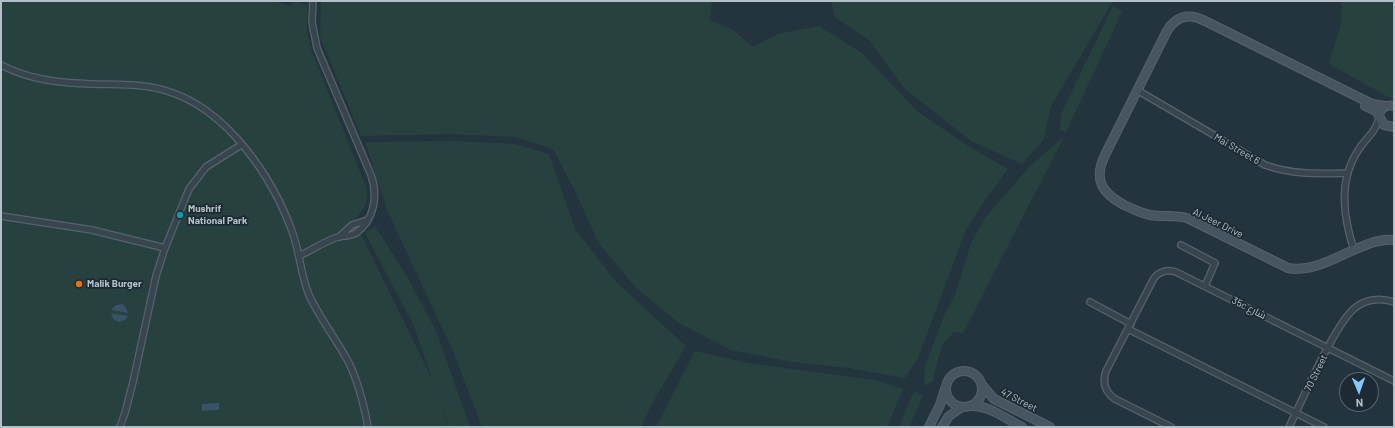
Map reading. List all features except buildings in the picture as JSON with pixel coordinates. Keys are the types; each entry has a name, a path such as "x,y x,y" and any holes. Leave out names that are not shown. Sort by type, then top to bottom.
{"street":[{"path":"299,256 338,237 356,233 362,228 367,220 374,202 374,184 317,48 312,22 313,1"},
{"name":"Al Jeer Drive","path":"1390,106 1372,104 1198,18 1188,16 1180,18 1172,23 1167,31 1100,168 1101,182 1108,194 1113,199 1142,213 1153,216 1175,216 1192,220 1288,268 1304,269 1379,241 1394,240"},
{"path":"1167,31 1182,22 1198,22 1372,109 1379,117 1382,124 1392,127"},
{"path":"1,65 22,74 54,82 138,85 167,91 191,101 211,114 227,128 259,168 277,198 288,221 309,294 355,375 363,399 368,427"},
{"name":"Mai Street 6","path":"1137,90 1265,165 1287,172 1302,174 1348,173"},
{"path":"1354,250 1345,214 1345,189 1348,173 1355,155 1373,133 1380,111 1390,106"},
{"path":"1373,133 1392,127"},
{"path":"120,427 127,408 152,290 165,248 189,189 196,177 212,162 241,145"},
{"path":"1,216 92,230 165,248"},
{"path":"338,237 352,225 367,220"},
{"path":"1181,245 1216,263 1205,286"},
{"name":"35c شارع","path":"1171,427 1115,399 1106,389 1105,376 1154,278 1162,271 1172,270 1394,382"},
{"name":"70 Street","path":"1289,427 1328,348 1349,312 1363,302 1380,299 1394,302"},
{"path":"1090,302 1130,326 1324,427"},
{"path":"929,427 940,405 949,378 952,374 962,370 973,372 980,380 982,385 982,393 978,400 949,416 942,427"},
{"name":"47 Street","path":"982,385 994,398 1050,427"},
{"path":"946,388 949,399 957,406 986,408 1022,427"}],"green space":[{"name":"Mushrif National Park","path":"1,1 276,1 290,7 295,1 307,6 307,32 311,49 366,187 367,197 365,205 361,213 354,220 433,381 414,326 365,233 375,226 408,278 436,331 470,427 449,427 442,407 448,427 1,427"},
{"path":"321,1 712,1 710,20 732,29 753,47 778,34 819,26 862,53 917,111 968,146 1008,169 985,200 965,232 918,358 905,378 848,368 793,362 731,350 679,323 637,289 598,242 575,191 553,149 516,137 450,134 361,136 320,37"},
{"path":"831,1 1113,1 1051,106 1044,139 1022,164 971,141 904,88 870,41 835,17"},
{"path":"1342,1 1394,1 1394,100 1329,64 1341,24"},
{"path":"1113,6 1122,12 1066,132 1060,130 1061,114"},
{"path":"1064,137 963,333 954,332 942,345 932,382 924,386 925,366 944,316 955,295 970,246 984,219 1031,165"},
{"path":"455,141 515,144 549,154 575,229 616,282 686,346 652,404 641,427 482,427 453,351 387,210 365,142"},
{"path":"695,351 748,363 875,380 903,389 887,427 656,427"},
{"path":"914,391 923,396 909,427 899,427"}],"water":[{"path":"122,304 126,307 128,313 111,310 116,305"},
{"path":"111,313 128,316 125,320 119,322 113,319"},
{"path":"219,403 219,410 202,411 202,404"}],"place":[{"name":"Mushrif National Park","path":"180,215"},
{"name":"Malik Burger","path":"79,284"}]}
